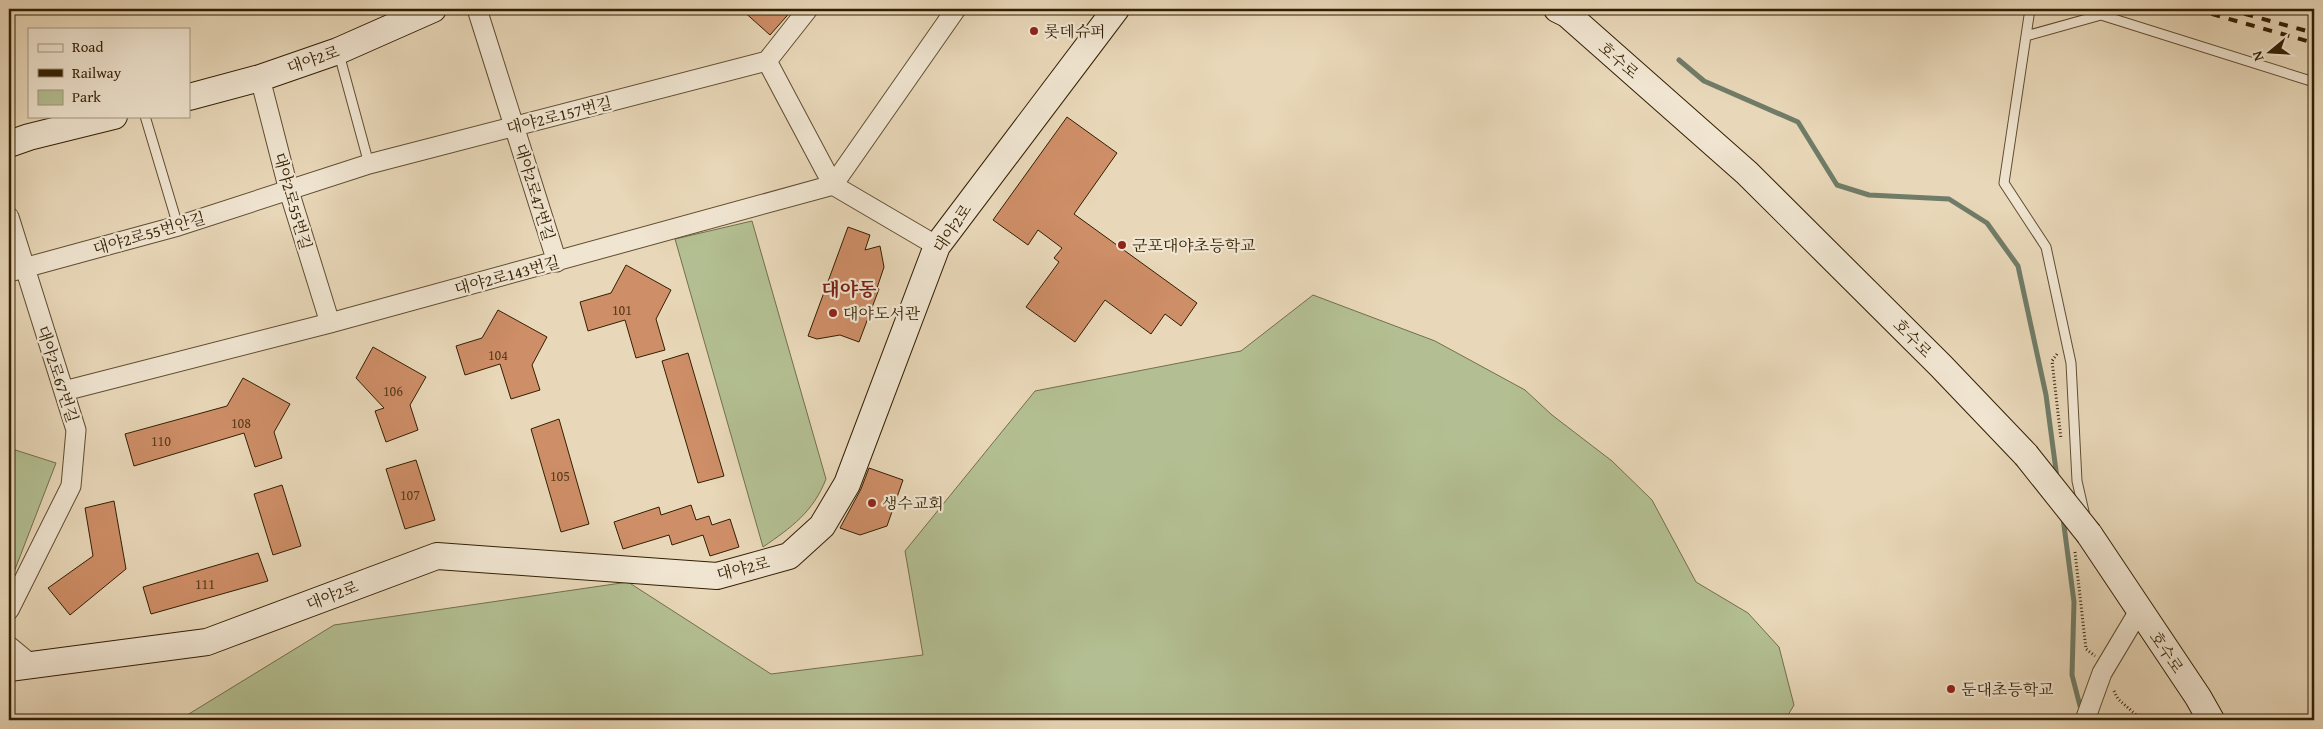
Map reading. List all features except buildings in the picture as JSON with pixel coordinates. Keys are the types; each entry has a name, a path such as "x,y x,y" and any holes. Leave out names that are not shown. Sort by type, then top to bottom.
{"street":[{"name":"대야2로","path":"190,97 260,78 338,51 433,9"},
{"name":"대야2로47번길","path":"477,9 557,262"},
{"path":"808,9 767,61 833,185 937,246"},
{"path":"833,185 956,9"},
{"name":"대야2로","path":"20,666 207,642 437,556 718,576 788,556 822,526 847,484 937,246 1116,9"},
{"name":"호수로","path":"1556,9 1567,14 1747,173 1941,366 2026,455 2089,534 2198,697 2210,720"},
{"name":"대야2로157번길","path":"289,191 369,164 767,61"},
{"name":"대야2로55번길","path":"260,78 289,191 330,324"},
{"path":"9,144 29,137 106,118"},
{"name":"대야2로143번길","path":"64,391 330,324 833,185"},
{"name":"대야2로55번안길","path":"17,270 178,226 289,191"},
{"name":"대야2로67번길","path":"9,218 17,270 64,391 76,430 71,486 9,610"},
{"path":"2085,720 2103,672 2139,610"},
{"path":"9,646 20,666"}],"lane":[{"path":"2030,9 2004,183 2046,248 2071,363 2077,481 2089,534"},
{"path":"2026,36 2101,15 2314,82"},
{"path":"338,51 369,164"},
{"path":"145,118 178,226"}],"path":[{"path":"2103,672 2118,699 2142,720"}],"green space":[{"path":"752,221 826,479 821,491 808,510 783,533 763,547 675,239"},
{"path":"1313,295 1435,341 1525,390 1552,415 1612,461 1652,500 1696,582 1748,613 1779,647 1794,705 1785,720 179,720 334,625 628,582 771,674 923,655 905,551 1035,391 1241,351"},
{"path":"9,448 56,463 9,585"}],"waterway":[{"path":"1679,60 1704,81 1798,122 1837,185 1869,195 1949,199 1987,223 2018,266 2046,395 2057,478"},
{"path":"2063,518 2074,602 2072,675 2080,706 2099,720"}],"railway":[{"path":"2194,9 2314,43"},
{"path":"2227,9 2314,33"}],"place":[{"name":"롯데슈퍼","path":"1034,31"},
{"name":"군포대야초등학교","path":"1122,245"},
{"name":"대야도서관","path":"833,313"},
{"name":"생수교회","path":"872,503"},
{"name":"둔대초등학교","path":"1951,689"}],"district":[{"name":"대야동","path":"849,289"}]}
